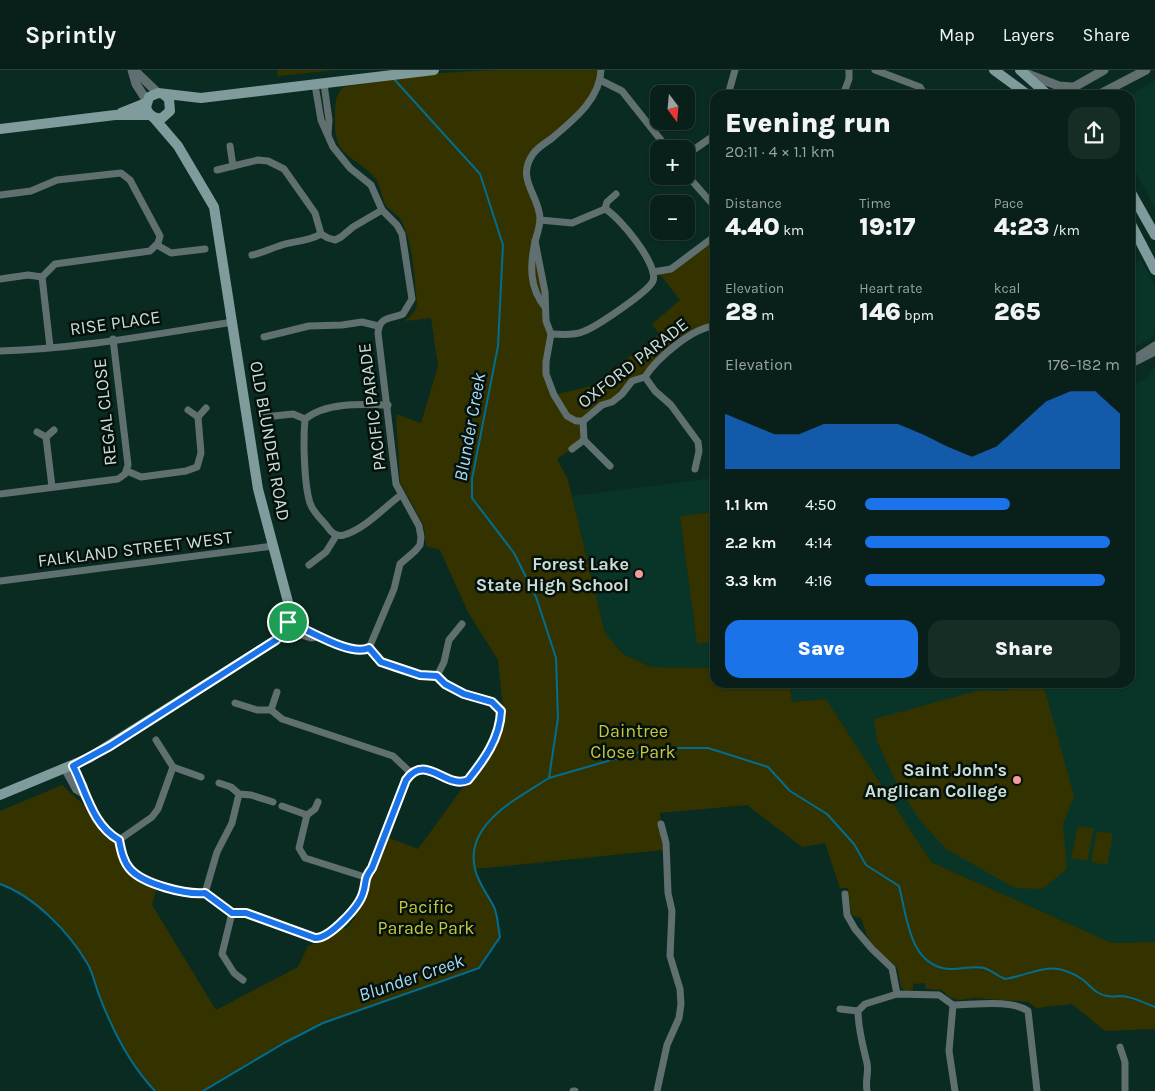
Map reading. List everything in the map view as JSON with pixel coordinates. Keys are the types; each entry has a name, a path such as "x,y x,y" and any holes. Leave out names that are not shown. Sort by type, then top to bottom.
{"main road":[{"path":"115,115 146,102 151,95 161,93 200,98 320,85 429,70"},
{"path":"994,70 1020,90"},
{"path":"1022,72 1042,90"},
{"path":"161,93 169,99 169,112"},
{"path":"0,128 115,115 162,118 169,112 200,98"},
{"path":"146,102 152,116"},
{"name":"OLD BLUNDER ROAD","path":"169,112 178,146"},
{"name":"OLD BLUNDER ROAD","path":"152,116 178,146 214,207 258,488 288,602 287,626"},
{"path":"1135,200 1155,236"},
{"path":"1135,232 1155,270"},
{"path":"0,795 69,768 126,736 276,640 287,626"}],"street":[{"path":"133,70 161,93"},
{"path":"133,70 136,84 146,102"},
{"path":"600,70 600,80 597,89 582,111 534,153 528,163 527,177 540,220 572,223 606,209"},
{"path":"729,90 735,70"},
{"path":"845,90 849,79 849,70"},
{"path":"875,70 922,90"},
{"path":"1068,90 1104,70"},
{"path":"1110,90 1146,70"},
{"path":"1022,72 1058,86 1073,87"},
{"path":"600,80 622,91 661,140"},
{"name":"PACIFIC PARADE","path":"320,85 329,120 328,134 341,158 371,185 382,210 397,225 402,234 412,299 403,314 387,318 378,326 396,484 419,526 420,544 400,564 394,589 369,648"},
{"path":"695,148 710,139"},
{"path":"230,146 233,166"},
{"path":"217,170 258,160 268,161 284,169 315,213 322,234 335,240 382,210"},
{"path":"0,195 31,191 57,180 121,173 130,180 158,230 160,239 157,245 150,251 55,264 42,277 28,276 0,279"},
{"path":"695,184 710,201"},
{"path":"606,209 608,202 616,194"},
{"path":"551,334 580,333 616,314 626,303 650,285 654,279 650,262 628,230 606,209"},
{"name":"OXFORD PARADE","path":"540,220 532,259 534,290 545,307"},
{"path":"252,254 262,253 280,245 308,241 322,234"},
{"path":"653,272 671,269 710,240"},
{"name":"OXFORD PARADE","path":"535,241 545,292 546,321 551,334 546,374 554,395 567,416 576,421 583,421 602,405 612,402 622,394 632,381 645,377 652,366 691,335 710,328"},
{"path":"157,245 170,253 205,249"},
{"path":"42,277 50,347"},
{"name":"RISE PLACE","path":"0,351 113,340 233,322"},
{"path":"264,337 309,326 342,326 362,322 378,326"},
{"name":"REGAL CLOSE","path":"0,494 118,479 127,471 113,340"},
{"path":"1135,359 1155,345"},
{"path":"1135,361 1155,352"},
{"path":"645,377 655,391 671,405 698,442 694,469"},
{"path":"305,419 319,411 358,404 388,405"},
{"path":"127,471 141,477 186,472 196,467 201,453 198,417 206,408"},
{"path":"188,410 198,417"},
{"path":"264,417 293,414 305,419"},
{"path":"305,419 310,502 313,510 336,536"},
{"path":"583,421 584,440 610,466"},
{"path":"46,437 54,430"},
{"path":"37,432 46,437"},
{"path":"46,437 52,487"},
{"path":"572,449 584,440"},
{"path":"309,565 326,552 336,536 355,530 401,495"},
{"name":"FALKLAND STREET WEST","path":"0,581 273,546"},
{"path":"437,676 444,662 449,640 462,624"},
{"path":"69,768 76,790 84,794 107,833 119,840 124,859 129,868 144,880 193,894 205,893 232,913 246,913 315,938 322,938 330,934 359,902 363,893 365,877 372,868 406,780 411,773 425,769 455,782 468,780 485,759 501,711 492,702 464,694 445,684 437,676 420,675 381,662 369,648 359,652 318,637 311,638 287,626"},
{"path":"271,710 277,692"},
{"path":"235,703 257,710 271,710 282,719 393,756 411,773"},
{"path":"156,740 173,767 201,777"},
{"path":"119,840 152,818 158,809 173,767"},
{"path":"220,783 239,794 251,795 273,802"},
{"path":"205,893 217,852 232,824 239,794"},
{"path":"318,802 315,809 307,814 299,848 305,858 365,877"},
{"path":"282,806 307,814"},
{"path":"657,1091 667,1045 678,1018 681,1004 680,989 670,956 672,911 668,893 666,844 661,824"},
{"path":"845,894 847,914 855,929 892,968 897,994"},
{"path":"232,913 222,954 234,973 243,980"},
{"path":"858,1011 865,1004 897,994 939,995 953,1006 977,1004 1017,1006 1028,1011 1037,1091"},
{"path":"953,1006 949,1051 955,1091"},
{"path":"840,1009 858,1011"},
{"path":"858,1011 862,1052 868,1069 865,1081 867,1091"},
{"path":"1120,1047 1125,1062 1125,1091"}],"shaded area":[{"path":"1155,80 1155,208 1135,170 1135,93"},
{"path":"1141,260 1155,286 1155,334 1150,339 1135,346 1135,263"},
{"name":"Saint John's Anglican College","path":"1155,366 1155,942 1112,943 931,862 826,699 792,702 790,688 1135,688 1135,384 1147,378"},
{"name":"Forest Lake State High School","path":"710,479 710,513 680,516 697,644 710,643 710,668 651,667 623,654 605,633 572,496"}],"green space":[{"path":"277,70 335,70 278,76"},
{"path":"495,70 600,70 600,80 582,111 534,153 527,177 539,213 535,241 551,334 546,362 554,395 591,386 659,334 652,324 680,300 662,277 653,272 671,269 710,240 710,328 691,335 645,377 632,381 583,421 584,440 557,459 568,480 605,633 623,654 651,667 710,668 710,688 790,688 792,702 826,699 931,862 1112,943 1155,942 1155,1029 1105,1031 1072,1004 1037,1008 1028,1002 975,998 958,1000 949,997 942,990 926,989 925,983 913,984 913,990 906,991 901,987 897,967 876,949 867,936 861,918 851,915 848,888 840,888 825,843 802,847 747,805 660,813 663,850 475,869 494,909 500,937 479,968 323,1023 284,1043 203,1091 155,1091 146,1081 122,1046 104,1008 89,967 71,939 38,906 0,884 0,811 62,785 85,806 105,833 116,842 138,879 157,888 152,905 216,1010 298,967 308,946 331,937 341,925 346,929 355,918 350,914 387,837 418,849 461,790 475,779 484,768 499,736 504,717 498,660 468,612 440,550 426,546 424,526 400,482 396,414 421,423 438,366 431,318 405,321 415,311 417,304 413,262 406,232 401,220 386,206 379,184 375,178 340,148 335,130 335,103 343,87 423,74"},
{"path":"710,513 710,643 697,644 680,516"},
{"path":"1019,688 1044,688 1074,796 1063,824 1067,869 1042,889 1015,888 946,849 919,819 898,786 877,741 874,719 981,690 1001,691"},
{"path":"1078,826 1094,829 1087,861 1071,858"},
{"path":"1097,831 1113,834 1107,865 1091,862"}],"waterway":[{"name":"Blunder Creek","path":"203,1091 284,1043 323,1023 479,968 500,937 492,902 476,874 474,853 478,839 485,826 496,814 549,778 558,718 556,658 536,597 514,553 472,498 472,479 498,346 503,245 480,174 393,78"},
{"path":"549,778 653,748 708,748 768,767 790,791 827,814 854,844 866,865 899,886 912,938 925,959 936,966 949,969 984,968 1005,979 1043,969 1061,969 1082,979 1103,995 1131,998 1155,1007"},
{"name":"Blunder Creek","path":"0,884 38,906 71,939 89,967 104,1008 122,1046 155,1091"}],"place":[{"name":"Forest Lake State High School","path":"639,574"},
{"name":"Saint John's Anglican College","path":"1017,780"}],"route":[{"path":"288,622 313,631 318,637 359,652 369,648 373,656 381,662 406,672 437,676 445,684 464,694 492,702 501,711 492,746 485,759 468,780 462,783 455,782 425,769 411,773 406,780 383,836 372,868 365,877 363,893 359,902 330,934 322,938 315,938 246,913 232,913 205,893 193,894 144,880 136,875 124,859 119,840 107,833 84,794 84,786 73,766 110,746 276,640 285,630 288,622"}],"park label":[{"name":"Daintree Close Park","path":"633,741"},
{"name":"Pacific Parade Park","path":"426,918"}]}
